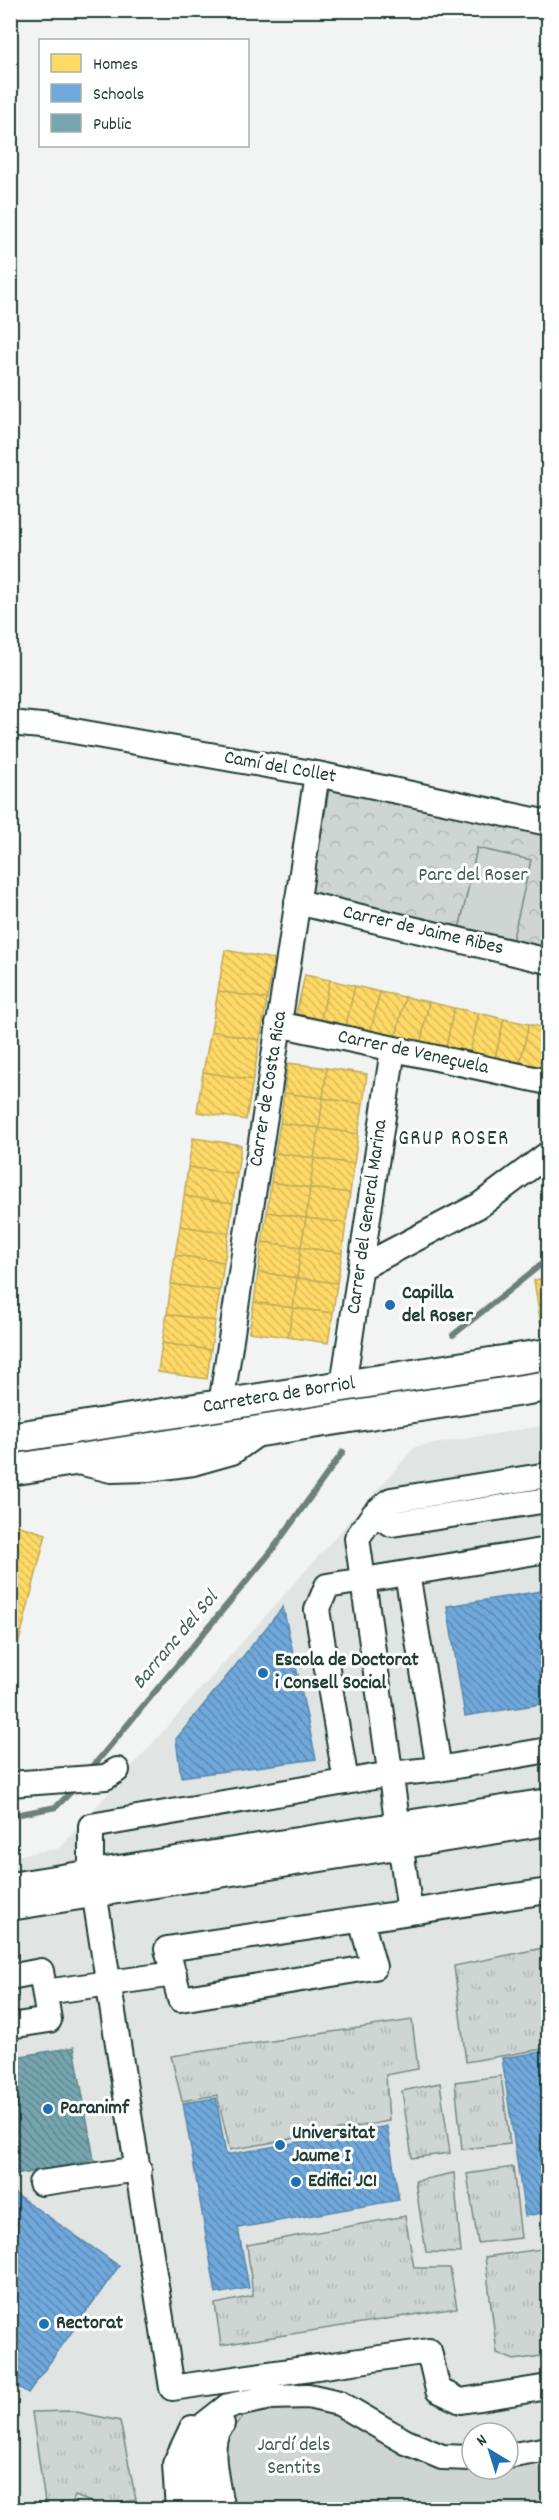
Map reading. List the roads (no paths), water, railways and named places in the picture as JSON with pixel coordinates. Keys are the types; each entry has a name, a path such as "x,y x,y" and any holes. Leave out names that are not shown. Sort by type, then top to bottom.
{"main road":[{"name":"Carretera de Borriol","path":"10,1438 549,1354"},
{"name":"Carretera de Borriol","path":"10,1470 549,1386"}],"street":[{"name":"Camí del Collet","path":"10,723 318,774 549,823"},
{"name":"Carrer de Costa Rica","path":"221,1405 318,774"},
{"name":"Carrer de Jaime Ribes","path":"297,902 549,961"},
{"name":"Carrer de Veneçuela","path":"278,1024 549,1082"},
{"name":"Carrer del General Marina","path":"343,1386 393,1048"},
{"path":"360,1268 480,1205 549,1154"},
{"path":"410,1912 357,1538 374,1514 391,1500 549,1475"},
{"path":"374,1514 392,1524 549,1500"},
{"path":"346,1782 317,1610 327,1586 549,1550"},
{"path":"407,1573 439,1769"},
{"path":"549,1750 439,1769 391,1774 91,1826 93,1884 107,1982 178,2388 429,2351 438,2390 461,2401 549,2387"},
{"path":"10,1784 106,1777 117,1770"},
{"path":"10,1908 93,1884 400,1835 549,1801"},
{"path":"400,1835 549,1823"},
{"path":"10,1885 93,1884"},
{"path":"361,1920 374,1967 180,1999 167,1949 549,1891"},
{"path":"10,1977 41,1971 49,2020 10,2026"},
{"path":"45,1992 174,1974"},
{"path":"41,2183 139,2169"},
{"path":"178,2510 175,2464 193,2426 208,2411 271,2397 308,2396 339,2403 406,2442 442,2457 460,2458"},
{"path":"222,2510 213,2456 216,2430 231,2415 271,2397"},
{"path":"202,2510 195,2459 205,2424 228,2406"},
{"path":"520,2454 549,2449"}],"waterway":[{"name":"Barranc del Sol","path":"453,1335 548,1259"},
{"name":"Barranc del Sol","path":"90,1770 270,1553 343,1452"},
{"name":"Barranc del Sol","path":"10,1816 56,1807 76,1787"}],"place":[{"name":"Capilla del Roser","path":"390,1305"},
{"name":"Escola de Doctorat i Consell Social","path":"263,1673"},
{"name":"Paranimf","path":"48,2109"},
{"name":"Universitat Jaume I","path":"280,2145"},
{"name":"Edifici JC1","path":"296,2182"},
{"name":"Rectorat","path":"44,2324"}],"district":[{"name":"GRUP ROSER","path":"454,1140"}],"park label":[{"name":"Parc del Roser","path":"473,876"},
{"name":"Jardí dels Sentits","path":"294,2458"}]}
